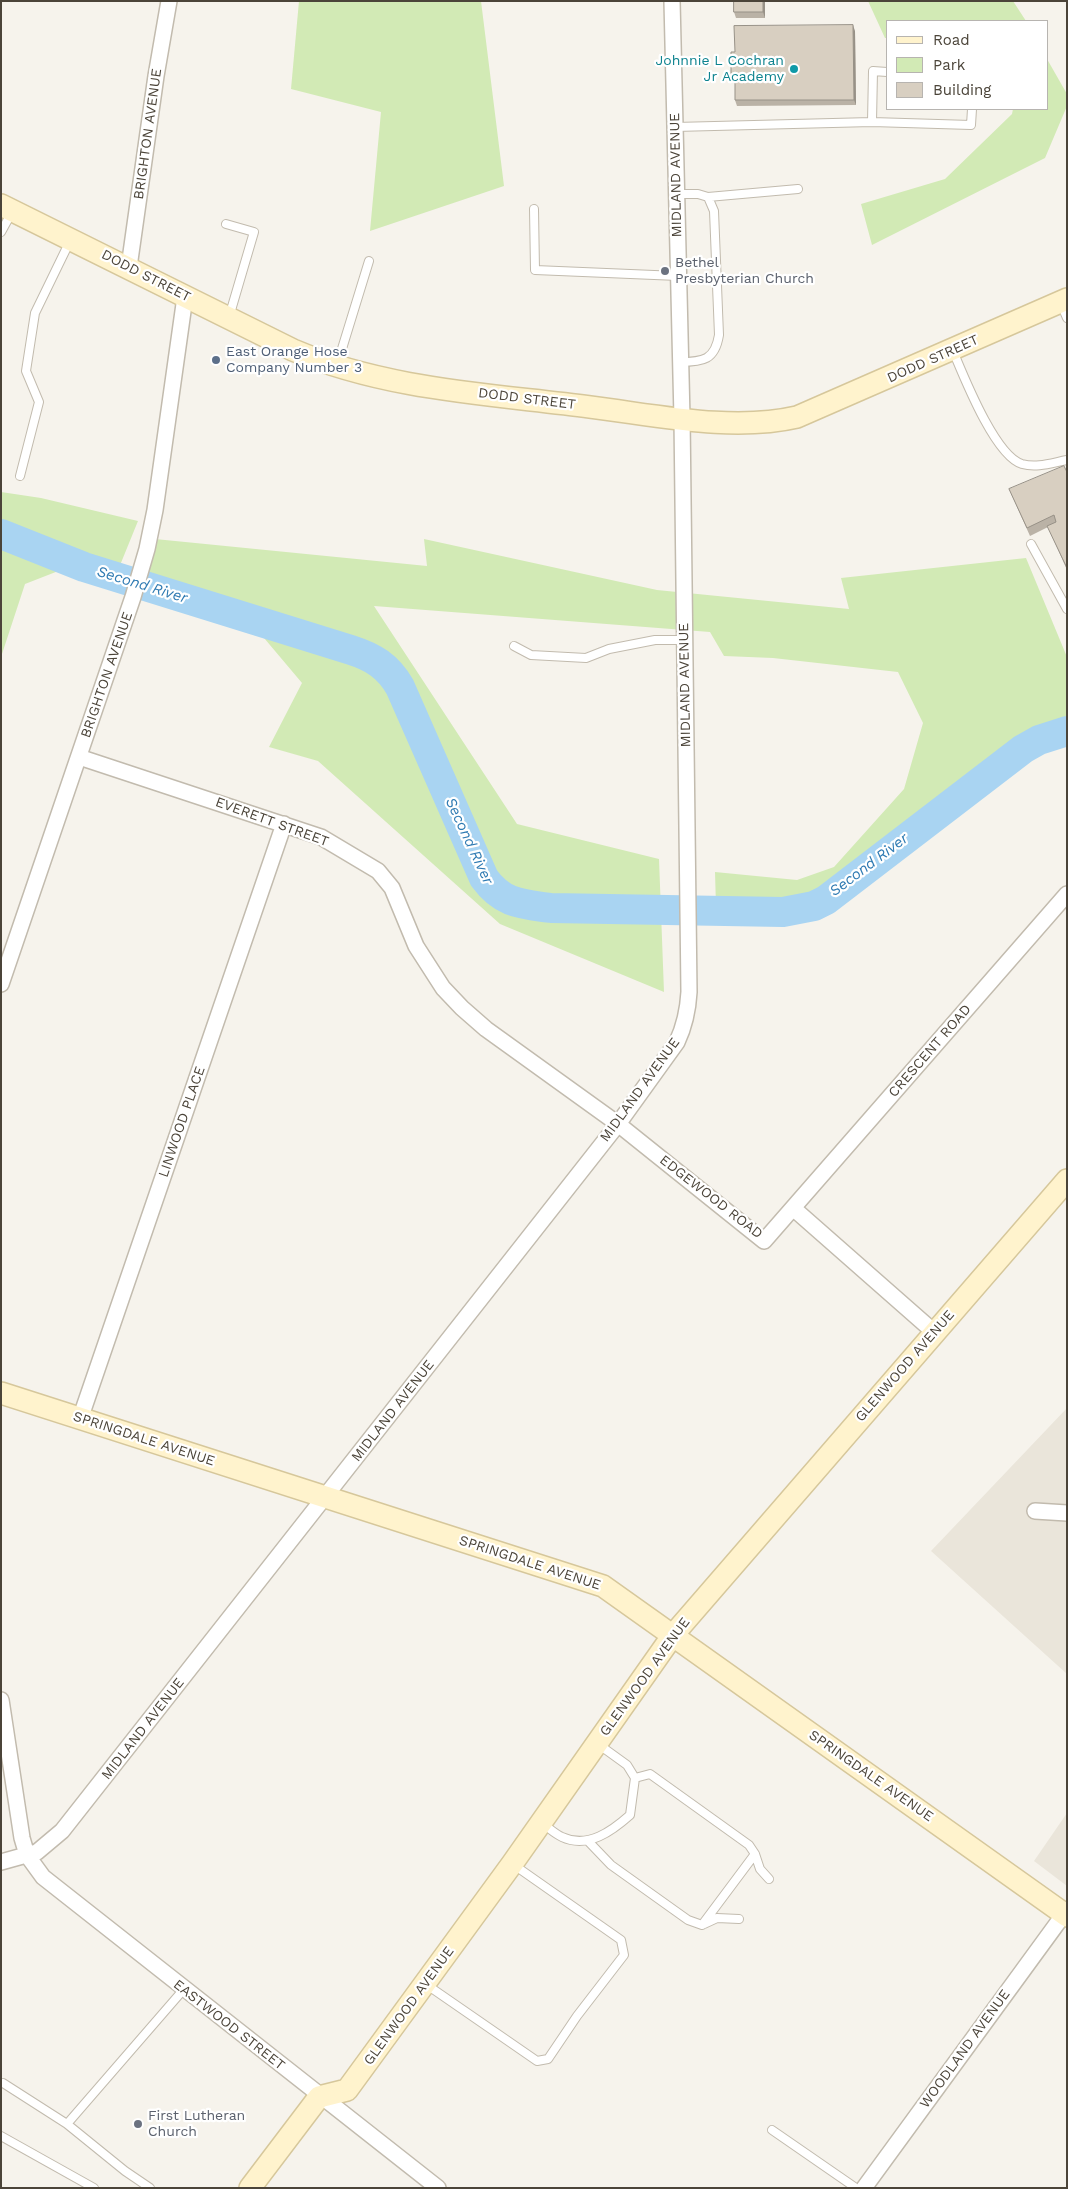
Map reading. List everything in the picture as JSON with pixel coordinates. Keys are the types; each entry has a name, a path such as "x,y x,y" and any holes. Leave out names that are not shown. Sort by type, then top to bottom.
{"street":[{"name":"BRIGHTON AVENUE","path":"129,267 156,76 169,1"},
{"name":"MIDLAND AVENUE","path":"1,1862 27,1855 46,1847 62,1831 618,1124 677,1042 684,1027 689,1001 685,640 682,418 672,1"},
{"name":"DODD STREET","path":"7,208 294,350 336,367 391,381 682,418 755,423 776,422 797,417 952,350 1064,306"},
{"name":"BRIGHTON AVENUE","path":"1,984 141,569 154,510 185,297"},
{"name":"EVERETT STREET","path":"79,757 284,824 334,844 378,871 392,888 416,946 443,988 486,1029 618,1124"},
{"name":"LINWOOD PLACE","path":"80,1419 284,824"},
{"name":"CRESCENT ROAD","path":"793,1208 1067,894"},
{"name":"EDGEWOOD ROAD","path":"618,1124 764,1241 793,1208"},
{"name":"GLENWOOD AVENUE","path":"319,2097 347,2090 512,1864 673,1635 1067,1180"},
{"path":"793,1208 934,1332"},
{"name":"SPRINGDALE AVENUE","path":"1,1393 603,1586 1066,1913"},
{"path":"1035,1511 1067,1513"},
{"path":"1,1700 20,1827 27,1855"},
{"name":"EASTWOOD STREET","path":"27,1855 43,1877 319,2097 438,2188"},
{"name":"WOODLAND AVENUE","path":"864,2188 1066,1913"},
{"path":"250,2188 319,2097"}],"lane":[{"path":"872,122 873,71 886,72"},
{"path":"675,126 872,122 971,124 972,110"},
{"path":"676,194 698,194 708,197 798,189"},
{"path":"680,362 702,362 714,352 717,344 714,211 708,197"},
{"path":"1,232 7,208"},
{"path":"534,209 535,270 678,276"},
{"path":"226,224 254,232 229,317"},
{"path":"20,476 39,402 26,371 35,313 71,239"},
{"path":"336,367 369,261"},
{"path":"952,350 987,425 1006,454 1020,463 1038,466 1067,460"},
{"path":"1031,544 1067,609"},
{"path":"514,646 531,655 586,658 609,649 655,640 685,640"},
{"path":"541,1822 563,1838 588,1841 611,1832 630,1816 635,1778 627,1765 596,1743"},
{"path":"635,1778 650,1774 749,1845 755,1854 760,1869 769,1879"},
{"path":"588,1841 611,1865 688,1920 702,1925 717,1918 739,1919"},
{"path":"702,1925 755,1854"},
{"path":"425,1984 537,2061 542,2061 548,2059 577,2016 624,1955 622,1940 512,1864"},
{"path":"66,2124 184,1989"},
{"path":"3,2083 66,2124 150,2188"},
{"path":"772,2130 856,2188"},
{"path":"1,2136 94,2188"}],"shaded area":[{"path":"1067,1408 1067,1674 931,1551"},
{"path":"1067,1813 1067,1886 1034,1861"}],"green space":[{"path":"299,1 481,1 504,186 370,231 381,112 291,89"},
{"path":"868,1 1013,1 1025,20 886,20 885,38"},
{"path":"1048,61 1067,94 1067,106 1045,158 872,245 861,204 945,179 1012,114 1013,110 1048,110"},
{"path":"1,492 41,498 138,521 114,580 66,568 25,584 1,657"},
{"path":"155,539 427,566 424,539 657,590 849,609 841,578 1026,558 1067,657 1067,738 1063,738 824,906 716,907 715,872 797,880 834,867 904,789 923,723 898,672 773,658 724,656 710,632 374,606 517,824 659,859 664,992 500,924 318,761 269,747 302,683 259,632 139,595"}],"building":[{"path":"734,1 763,1 763,12 734,12"},
{"name":"Johnnie L Cochran Jr Academy","path":"853,25 854,100 735,100 735,75 731,75 731,52 735,52 734,26"},
{"path":"1064,466 1067,472 1067,568 1047,526 1056,522 1054,515 1027,528 1009,489"}],"waterway":[{"name":"Second River","path":"1,534 84,567 351,650 379,663 390,673 400,687 484,878 498,893 522,904 551,908 783,912 814,906 826,900 1023,749 1039,740 1067,731"}],"place":[{"name":"Johnnie L Cochran Jr Academy","path":"794,69"},
{"name":"Bethel Presbyterian Church","path":"665,271"},
{"name":"East Orange Hose Company Number 3","path":"216,360"},
{"name":"First Lutheran Church","path":"138,2124"}]}
